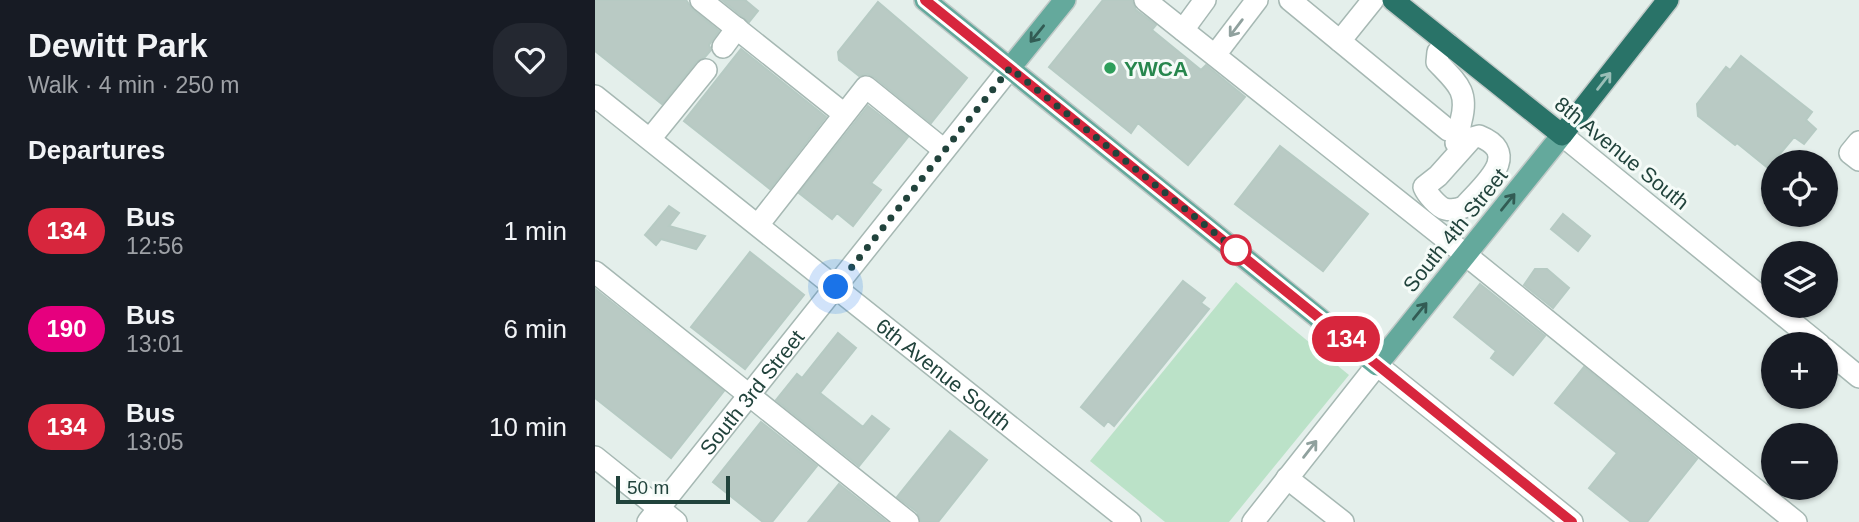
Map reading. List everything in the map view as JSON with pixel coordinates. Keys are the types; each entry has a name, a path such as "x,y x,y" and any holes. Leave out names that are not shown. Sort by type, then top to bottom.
{"highway":[{"name":"8th Avenue South","path":"1393,0 1562,135"},
{"name":"South 4th Street","path":"1562,135 1668,0"}],"main road":[{"path":"925,0 1377,365"},
{"name":"South 3rd Street","path":"1010,68 1065,0"},
{"name":"South 4th Street","path":"1377,365 1562,135"}],"street":[{"path":"701,0 844,114"},
{"path":"1145,0 1796,522"},
{"path":"1183,30 1205,0"},
{"path":"1215,55 1258,0"},
{"path":"1290,0 1448,130 1458,133"},
{"path":"1340,41 1373,0"},
{"path":"723,47 737,28"},
{"path":"1438,176 1458,139 1465,106 1458,83 1437,62 1439,52 1447,43"},
{"name":"South 3rd Street","path":"653,515 1010,68"},
{"path":"650,139 706,70"},
{"path":"758,225 866,87 944,150"},
{"name":"6th Avenue South","path":"595,96 1130,522"},
{"name":"8th Avenue South","path":"1562,135 1804,332"},
{"path":"1472,138 1484,138 1498,150 1498,168 1464,207 1456,210 1444,209 1439,205 1425,192 1424,187 1438,176 1472,138"},
{"path":"1859,142 1850,153 1859,160"},
{"path":"1424,222 1439,205"},
{"path":"595,272 908,522"},
{"path":"1838,360 1859,377"},
{"path":"1377,365 1572,522"},
{"name":"South 4th Street","path":"1252,522 1377,365"},
{"path":"595,457 653,515 676,522"},
{"path":"1287,478 1343,522"}],"green space":[{"path":"1236,282 1349,375 1229,522 1165,522 1090,461"}],"building":[{"path":"595,0 686,0 693,10 719,31 709,45 711,50 696,62 662,104 595,51"},
{"path":"722,0 745,0 758,11 749,22"},
{"path":"1103,0 1132,0 1136,10 1156,25 1152,30 1201,70 1206,65 1245,97 1188,165 1138,123 1131,133 1049,67"},
{"path":"878,2 967,78 931,123 874,77 867,74 859,76 839,60 838,52"},
{"path":"741,49 826,117 770,189 684,121"},
{"path":"1741,56 1812,112 1806,120 1816,129 1804,144 1794,137 1783,150 1761,150 1761,162 1698,116 1697,104 1726,67 1730,70"},
{"path":"868,106 908,137 871,183 881,190 853,226 837,213 832,219 799,193"},
{"path":"1280,146 1368,214 1323,271 1235,204"},
{"path":"669,206 679,213 669,226 705,236 696,249 661,239 656,245 645,235"},
{"path":"1563,214 1590,236 1578,251 1551,229"},
{"path":"750,252 804,295 745,369 691,327"},
{"path":"1535,269 1547,269 1569,288 1553,308 1524,285"},
{"path":"1183,281 1205,298 1201,303 1209,309 1114,426 1108,421 1104,426 1081,407"},
{"path":"1480,284 1545,336 1513,375 1491,358 1496,351 1454,317"},
{"path":"595,289 724,391 671,458 595,398"},
{"path":"838,333 856,348 820,393 863,427 872,416 889,429 859,466 776,400 797,374 802,378"},
{"path":"1584,367 1697,459 1647,522 1631,522 1589,488 1617,453 1555,403"},
{"path":"761,422 817,466 772,522 763,522 713,482"},
{"path":"950,431 987,460 938,522 921,522 917,512 897,497"},
{"path":"839,484 887,522 808,522"}],"bus line":[{"name":"134","path":"925,0 1572,522"}],"place":[{"name":"YWCA","path":"1110,68"}],"route":[{"path":"836,287 1010,68 1236,250"}]}
